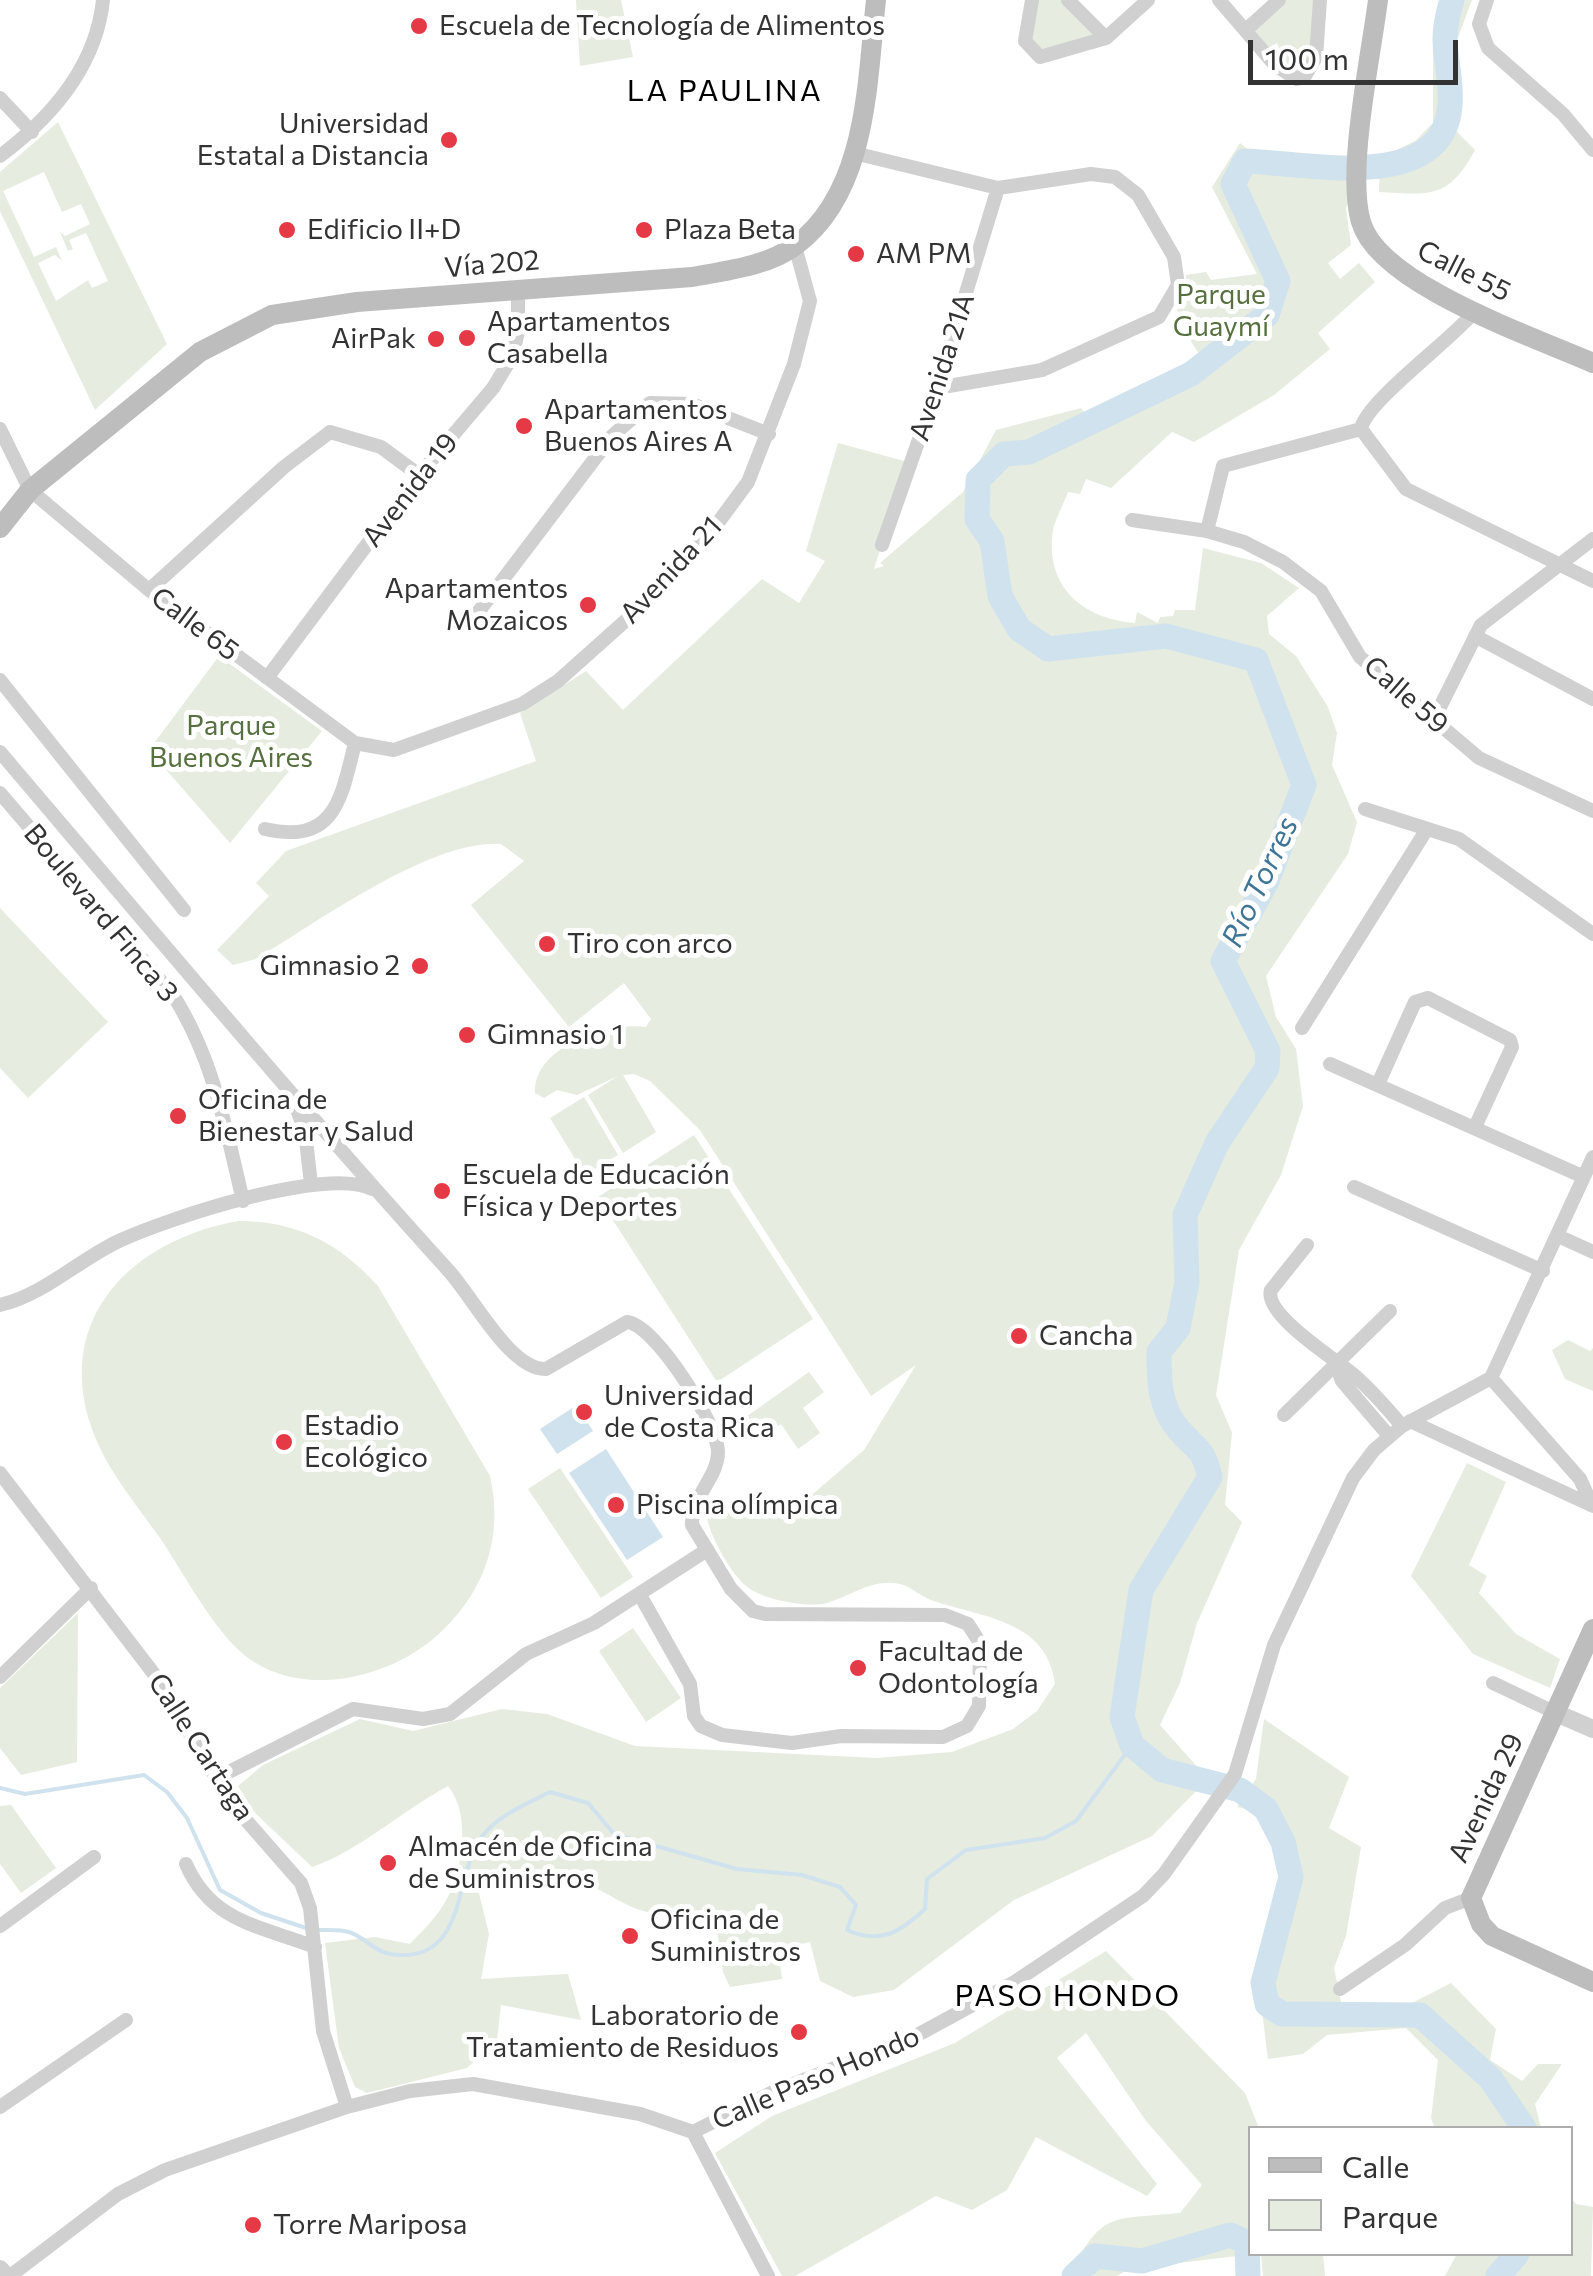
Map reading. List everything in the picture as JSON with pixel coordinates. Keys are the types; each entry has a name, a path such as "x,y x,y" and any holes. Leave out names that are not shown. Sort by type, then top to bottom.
{"main road":[{"name":"Vía 202","path":"0,528 30,490 200,352 272,314 518,289 692,277 744,266 795,246 823,215 854,154 864,110 876,0"},
{"name":"Calle 55","path":"1378,0 1357,186 1361,222 1374,247 1402,273 1593,363"},
{"name":"Avenida 29","path":"1470,1898 1593,1630"},
{"path":"1470,1898 1480,1924 1492,1936 1593,1982"}],"street":[{"path":"0,156 32,132 86,62 104,0"},
{"path":"1032,0 1025,41 1040,57 1106,38 1148,0"},
{"path":"1068,0 1106,38"},
{"path":"1219,0 1287,77 1305,76 1316,56 1320,0"},
{"path":"1247,29 1279,0"},
{"path":"1487,0 1479,24 1488,48 1564,114 1593,150"},
{"path":"0,98 32,132"},
{"path":"854,154 998,188 1091,174 1115,177 1138,195 1174,257 1178,285 1160,317 1042,370 937,388"},
{"name":"Avenida 21A","path":"882,545 937,388 998,188"},
{"name":"Avenida 21","path":"360,746 394,750 522,704 558,681 652,597 720,520 748,482 770,434 810,301 795,246"},
{"name":"Avenida 19","path":"267,678 419,475 493,388 512,357 518,332 518,289"},
{"path":"1361,430 1372,406 1425,363 1476,310"},
{"path":"476,615 612,436 650,403 692,404 770,434"},
{"path":"0,429 30,490"},
{"path":"1207,532 1223,466 1361,430"},
{"path":"1361,430 1406,489 1593,581"},
{"path":"150,590 284,467 330,432 381,448 419,475"},
{"name":"Calle 65","path":"30,490 150,590 360,746"},
{"name":"Calle 59","path":"1132,520 1244,542 1312,582 1360,657 1479,758 1593,811"},
{"path":"1434,719 1481,625 1593,540"},
{"path":"1476,636 1593,699"},
{"path":"0,680 184,910"},
{"path":"265,829 292,835 306,832 332,814 341,801 360,746"},
{"name":"Boulevard Finca 3","path":"0,752 290,1094 463,1286 506,1346 526,1365 546,1368 627,1322 644,1327 654,1337 716,1432 719,1456 697,1496 692,1517 707,1550"},
{"name":"Boulevard Finca 3","path":"0,793 173,995 192,1025 220,1099 243,1200"},
{"path":"1364,810 1459,839 1593,934"},
{"path":"1302,1028 1427,829"},
{"path":"1378,1084 1414,1002 1428,998 1506,1036 1512,1046 1475,1126"},
{"path":"1330,1064 1584,1178"},
{"name":"Boulevard Finca 3","path":"290,1094 305,1131 311,1184"},
{"path":"1593,1157 1491,1378 1580,1479 1593,1506"},
{"path":"0,1305 19,1299 120,1240 243,1200 311,1184 353,1182 375,1190"},
{"path":"1354,1187 1542,1270"},
{"path":"1558,1236 1593,1252"},
{"path":"1308,1245 1271,1290 1273,1306 1336,1365 1350,1371 1406,1423 1593,1506"},
{"path":"1284,1415 1390,1311"},
{"path":"1336,1365 1342,1381 1389,1436"},
{"name":"Calle Paso Hondo","path":"8,2276 118,2194 150,2178 347,2106 410,2091 474,2084 640,2114 693,2132 775,2092 910,2039 1013,1983 1143,1896 1207,1816 1235,1774 1274,1645 1353,1478 1389,1436 1406,1423 1491,1378"},
{"name":"Calle Cartaga","path":"0,1474 154,1674 231,1804 301,1884 310,1908 324,2031 347,2106"},
{"path":"0,1502 13,1490"},
{"path":"215,1778 354,1708 423,1720 450,1714 526,1654 580,1631 707,1550 732,1589 754,1611 945,1616 968,1624 980,1644 978,1714 967,1726 944,1738 841,1736 792,1742 722,1735 701,1726 694,1716 690,1684 640,1595"},
{"path":"0,1677 91,1588"},
{"path":"1493,1683 1593,1730"},
{"path":"0,1926 94,1857"},
{"path":"186,1864 197,1888 218,1910 315,1947"},
{"name":"Avenida 29","path":"1340,1989 1405,1945 1445,1908 1470,1898"},
{"path":"0,2108 126,2020"},
{"path":"693,2132 761,2273"},
{"path":"0,2269 8,2276"}],"green space":[{"path":"576,0 621,0 633,57 580,66"},
{"path":"1032,0 1068,0 1106,38 1040,57 1026,30"},
{"path":"1279,0 1320,0 1316,57 1297,79 1247,29"},
{"path":"1446,0 1472,0 1453,51 1453,128 1475,150 1447,186 1425,193 1379,192 1380,158 1415,141 1433,123 1433,40"},
{"path":"58,122 167,344 95,410 0,211 0,172","holes":["44,172 62,212 81,204 90,224 65,236 60,232 68,251 73,249 69,240 86,233 108,281 92,288 88,280 56,301 38,263 55,255 62,261 56,247 34,257 3,191"]},
{"name":"Parque Guaymí","path":"1240,143 1252,153 1360,157 1346,208 1351,245 1328,263 1340,279 1359,263 1375,282 1318,333 1330,349 1274,395 1194,442 1172,432 1111,488 1086,479 1080,494 1068,492 1052,537 1056,573 1064,587 1086,608 1117,620 1135,623 1137,612 1158,623 1160,617 1173,616 1175,610 1195,610 1203,548 1261,563 1299,588 1267,616 1269,634 1296,656 1328,707 1337,733 1332,765 1357,822 1348,854 1266,976 1276,1017 1296,1049 1303,1106 1281,1175 1239,1250 1216,1395 1232,1433 1225,1505 1242,1522 1197,1623 1180,1683 1160,1725 1208,1779 1152,1836 1014,1900 894,1990 853,1997 820,1981 810,1942 778,1949 782,1979 730,1987 723,1972 714,1909 651,1913 593,1887 567,1881 517,1881 489,1887 479,1893 489,1934 481,1979 568,1974 581,2020 501,2005 497,2039 467,2068 367,2093 355,2087 339,2048 325,1943 375,1937 410,1944 439,1912 455,1879 462,1846 460,1812 448,1786 347,1851 312,1867 253,1811 238,1786 263,1765 360,1719 413,1731 502,1709 547,1714 635,1746 876,1758 952,1752 1013,1729 1037,1711 1055,1684 1050,1663 1040,1646 1026,1634 992,1618 930,1599 904,1585 881,1583 827,1603 797,1604 753,1591 727,1562 706,1514 714,1509 792,1512 864,1450 916,1365 871,1396 700,1130 650,1081 634,1074 623,1075 656,1132 623,1153 588,1095 618,1076 577,1095 557,1090 544,1098 535,1093 546,1063 559,1051 612,1029 646,1027 651,1019 624,983 569,1027 471,905 524,861 501,844 473,846 409,868 256,959 233,965 217,950 269,896 256,883 286,851 536,761 520,713 586,671 623,710 762,579 799,603 825,561 806,551 838,443 908,462 874,569 884,566 880,563 963,492 996,430 1081,408 1092,422 1191,374 1205,363 1190,340 1195,335 1177,310 1187,291 1186,275 1206,272 1211,280 1257,274 1212,187"},
{"name":"Parque Buenos Aires","path":"219,656 322,731 230,843 149,750"},
{"path":"0,908 108,1022 28,1098 0,1068"},
{"path":"584,1097 618,1155 585,1175 550,1118"},
{"path":"694,1135 813,1319 717,1382 598,1197"},
{"name":"Estadio Ecológico","path":"238,1221 279,1225 316,1237 348,1258 378,1286 490,1476 493,1539 472,1595 445,1628 422,1647 367,1673 307,1679 278,1673 251,1660 210,1615 113,1472 92,1429 83,1389 84,1352 93,1319 111,1290 135,1266 165,1246"},
{"path":"1568,1340 1590,1351 1593,1348 1593,1391 1565,1379 1552,1350"},
{"path":"809,1372 824,1392 803,1408 820,1433 798,1449 781,1424 760,1438 746,1417"},
{"path":"1467,1463 1506,1482 1469,1565 1487,1576 1479,1593 1516,1634 1560,1659 1550,1688 1473,1654 1411,1576"},
{"path":"560,1468 633,1577 601,1598 528,1489"},
{"path":"78,1613 77,1762 21,1775 0,1748 0,1688"},
{"path":"633,1628 681,1698 646,1722 599,1651"},
{"path":"1264,1719 1349,1777 1329,1828 1361,1847 1346,1936 1334,1968 1343,2011 1385,2017 1451,1983 1496,2029 1490,2060 1522,2081 1538,2064 1562,2064 1535,2104 1540,2126 1434,2126 1431,2118 1438,2060 1406,2028 1327,2035 1303,2054 1268,2059 1257,1971 1282,1888 1284,1861 1262,1813 1237,1807 1256,1779"},
{"path":"11,1805 56,1868 21,1893 0,1864 0,1806"},
{"path":"1106,1951 1245,2093 1258,2126 1248,2126 1248,2255 1128,2269 1117,2276 1068,2276 1091,2239 1111,2222 1180,2213 1202,2185 1146,2121 1086,2033 1057,2058 1157,2184 1147,2196 1036,2137 1007,2190 972,2210 936,2196 795,2276 782,2276 715,2153 772,2116 955,2043"},
{"path":"1573,2200 1593,2207 1591,2276 1445,2276 1456,2256 1573,2256"},
{"path":"1261,2256 1323,2256 1325,2276 1263,2276"}],"water":[{"path":"577,1405 593,1431 557,1454 540,1429"},
{"name":"Piscina olímpica","path":"606,1449 663,1537 627,1560 569,1473"}],"waterway":[{"name":"Río Torres","path":"1452,0 1445,31 1450,106 1441,134 1423,152 1398,163 1335,168 1245,161 1233,184 1278,281 1267,315 1191,374 1029,452 1004,454 978,480 977,519 992,541 1000,596 1019,629 1048,649 1166,636 1256,660 1304,785 1266,883 1223,961 1268,1051 1267,1068 1217,1143 1185,1215 1187,1282 1178,1328 1159,1352 1160,1383 1167,1412 1202,1454 1210,1477 1141,1590 1122,1717 1132,1745 1162,1770 1240,1790 1266,1809 1283,1842 1291,1877 1263,1983 1267,2004 1282,2014 1420,2015 1490,2078 1523,2126"},
{"path":"318,1930 349,1932 390,1954 415,1954 433,1946 454,1915 480,1839 503,1817 550,1792 588,1803 614,1834 737,1869 802,1875 840,1887 856,1905 847,1930 870,1936 889,1934 925,1909 927,1879 966,1850 1045,1838 1076,1821 1132,1745"},
{"path":"0,1788 25,1794 144,1775 167,1792 187,1818 220,1890 261,1913 309,1929"},
{"name":"Río Torres","path":"1074,2276 1095,2256 1142,2261 1230,2235 1247,2242 1248,2276"},
{"name":"Río Torres","path":"1498,2276 1515,2256"}],"place":[{"name":"Escuela de Tecnología de Alimentos","path":"419,26"},
{"name":"Universidad Estatal a Distancia","path":"449,140"},
{"name":"Edificio II+D","path":"287,230"},
{"name":"Plaza Beta","path":"644,230"},
{"name":"AM PM","path":"856,254"},
{"name":"Apartamentos Casabella","path":"467,338"},
{"name":"AirPak","path":"436,339"},
{"name":"Apartamentos Buenos Aires A","path":"524,426"},
{"name":"Apartamentos Mozaicos","path":"588,605"},
{"name":"Tiro con arco","path":"547,944"},
{"name":"Gimnasio 2","path":"420,966"},
{"name":"Gimnasio 1","path":"467,1035"},
{"name":"Oficina de Bienestar y Salud","path":"178,1116"},
{"name":"Escuela de Educación Física y Deportes","path":"442,1191"},
{"name":"Cancha","path":"1019,1336"},
{"name":"Universidad de Costa Rica","path":"584,1412"},
{"name":"Estadio Ecológico","path":"284,1442"},
{"name":"Piscina olímpica","path":"616,1505"},
{"name":"Facultad de Odontología","path":"858,1668"},
{"name":"Almacén de Oficina de Suministros","path":"388,1863"},
{"name":"Oficina de Suministros","path":"630,1936"},
{"name":"Laboratorio de Tratamiento de Residuos","path":"799,2032"},
{"name":"Torre Mariposa","path":"253,2225"}],"district":[{"name":"LA PAULINA","path":"725,91"},
{"name":"PASO HONDO","path":"1068,1996"}]}
